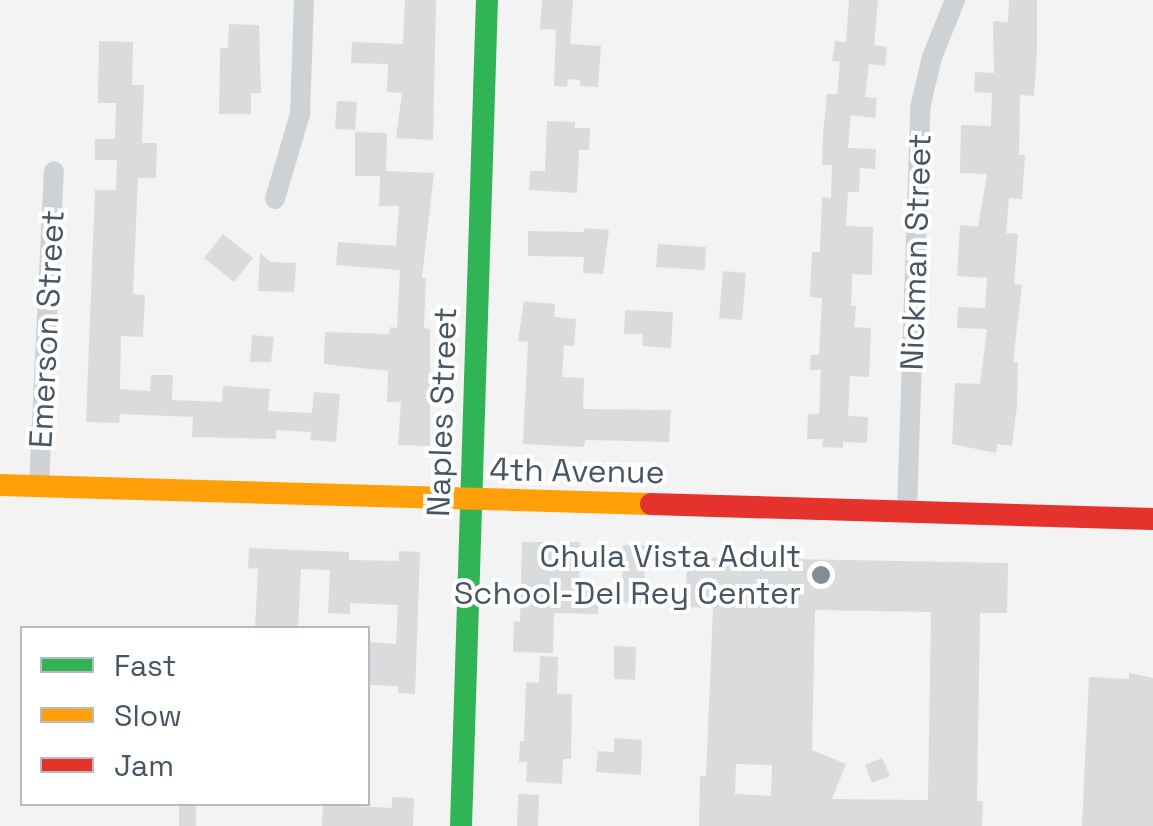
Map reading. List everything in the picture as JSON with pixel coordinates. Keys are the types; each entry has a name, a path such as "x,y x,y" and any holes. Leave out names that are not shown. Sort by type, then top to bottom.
{"main road":[{"name":"Naples Street","path":"461,826 487,0"},
{"name":"4th Avenue","path":"0,485 1153,519"}],"street":[{"path":"275,199 300,114 304,0"},
{"name":"Nickman Street","path":"907,510 920,108 932,57 954,0"},
{"name":"Emerson Street","path":"39,486 54,171"}],"building":[{"path":"405,0 436,0 433,140 396,138 402,93 387,92 388,64 351,63 352,42 403,44"},
{"path":"542,0 573,0 570,44 601,46 598,87 580,86 580,80 568,79 567,87 554,86 556,30 540,29"},
{"path":"849,0 878,0 874,45 887,47 885,66 869,64 865,97 877,98 875,118 851,115 848,148 876,149 875,169 860,168 859,192 848,192 846,226 873,227 872,275 852,274 851,306 856,306 854,327 871,328 869,377 850,376 848,416 868,417 867,443 843,442 843,448 822,447 823,439 807,439 808,414 819,414 821,370 810,370 811,355 819,355 822,298 810,297 812,252 820,252 822,197 831,198 832,165 822,165 823,135 827,94 837,94 840,62 832,61 835,41 846,42"},
{"path":"1009,0 1037,0 1037,52 1034,96 1020,95 1019,155 1025,155 1022,199 1009,198 1006,233 1018,234 1014,284 1022,285 1013,362 1018,362 1017,406 1012,446 997,444 996,453 952,444 955,383 980,384 987,329 957,328 958,307 985,308 987,278 957,276 960,225 978,227 987,174 960,173 961,125 991,126 992,93 974,92 975,72 994,73 993,21 1008,22"},
{"path":"229,24 259,25 261,93 251,93 251,114 219,114 220,48 228,48"},
{"path":"99,41 133,42 132,85 144,85 142,143 157,143 156,178 138,178 133,294 145,295 143,337 121,336 120,389 150,391 151,375 173,375 172,400 222,402 223,386 270,389 268,411 312,413 314,392 340,394 336,442 310,440 311,432 276,430 276,439 192,437 193,417 120,414 119,423 86,422 95,190 116,190 117,160 95,160 95,139 115,139 116,103 98,103"},
{"path":"337,101 357,102 355,130 335,129"},
{"path":"547,121 575,122 575,128 590,128 589,150 579,150 577,193 529,190 530,171 545,171"},
{"path":"355,132 387,133 386,171 434,173 422,278 426,278 424,328 430,329 430,446 398,445 401,402 387,402 388,371 324,364 325,332 389,334 390,327 397,328 400,270 336,265 338,242 396,246 399,206 379,206 380,176 355,176"},
{"path":"584,228 609,230 603,274 583,273 584,257 528,256 528,231 584,232"},
{"path":"223,234 253,258 234,282 204,258"},
{"path":"658,244 706,247 705,270 656,267"},
{"path":"260,253 271,262 296,263 294,292 258,291"},
{"path":"723,271 746,273 742,320 719,318"},
{"path":"524,301 555,304 554,317 576,319 574,346 564,345 562,377 584,378 583,409 671,410 669,442 585,440 584,447 523,444 528,342 518,341"},
{"path":"625,310 673,312 671,348 642,346 643,334 624,334"},
{"path":"252,335 274,337 271,362 250,362"},
{"path":"522,542 580,542 579,586 622,587 623,545 645,545 644,603 598,602 598,614 554,613 553,653 513,652 514,621 520,622"},
{"path":"249,548 349,552 349,560 399,561 399,551 420,552 415,694 398,693 398,686 370,685 370,642 396,644 398,605 350,603 350,614 328,613 330,570 301,569 298,626 255,626 258,569 248,568"},
{"path":"687,557 1008,563 1007,613 980,613 977,801 983,801 982,826 699,826 700,776 706,776 713,608 686,607","holes":["815,610 931,612 928,800 832,799 846,764 812,750","736,764 772,765 771,796 735,794"]},
{"path":"614,646 636,647 635,680 614,679"},
{"path":"540,656 558,657 557,694 572,694 571,759 563,759 562,784 526,782 527,762 519,762 520,741 524,741 526,682 539,683"},
{"path":"1129,673 1153,678 1153,826 1082,826 1089,677 1129,679"},
{"path":"614,738 642,740 641,775 596,772 598,751 614,752"},
{"path":"882,758 890,776 872,783 865,765"},
{"path":"518,794 539,795 538,826 517,826"},
{"path":"392,797 414,798 413,826 322,826 323,806 392,808"},
{"path":"179,806 196,806 196,826 179,826"}],"traffic: fast":[{"path":"461,826 487,0"}],"traffic: slow":[{"path":"0,485 651,504"}],"traffic: jam":[{"path":"651,504 1153,519"}],"place":[{"name":"Chula Vista Adult School-Del Rey Center","path":"821,575"}]}
